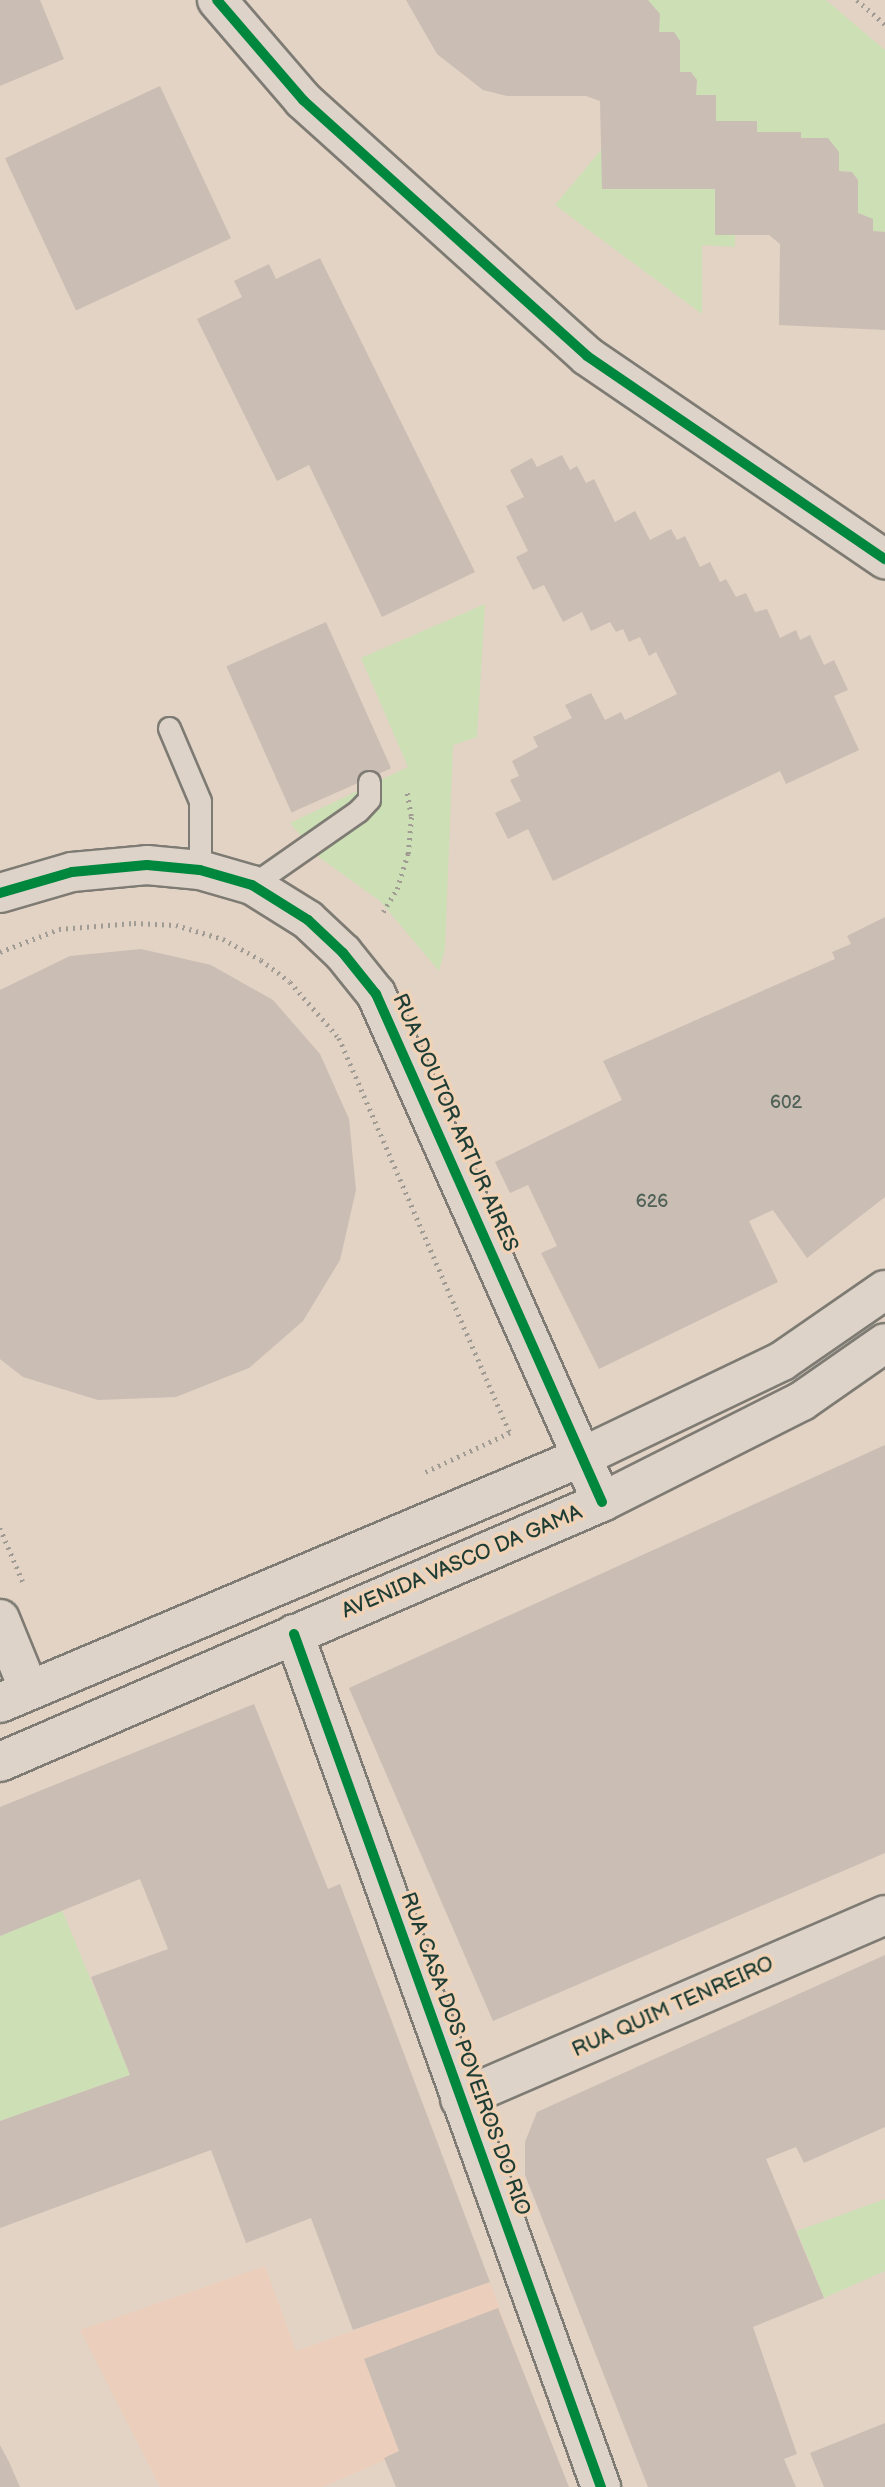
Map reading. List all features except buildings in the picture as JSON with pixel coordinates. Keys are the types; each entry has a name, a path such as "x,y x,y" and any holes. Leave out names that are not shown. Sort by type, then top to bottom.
{"street":[{"path":"217,0 303,100 587,356 885,559"},
{"name":"RUA DOUTOR ARTUR AIRES","path":"0,892 72,872 147,865 200,870 251,885 308,920 376,993 602,1502"},
{"name":"AVENIDA VASCO DA GAMA","path":"15,1696 582,1457 782,1361 885,1290"},
{"name":"AVENIDA VASCO DA GAMA","path":"0,1762 602,1502 802,1401 885,1343"},
{"name":"AVENIDA VASCO DA GAMA","path":"294,1634 290,1605 389,1558 419,1524"},
{"path":"0,1619 15,1696"},
{"name":"RUA CASA DOS POVEIROS DO RIO","path":"294,1634 601,2487"},
{"name":"RUA QUIM TENREIRO","path":"460,2099 885,1914"}],"lane":[{"path":"169,728 200,802 200,870"},
{"path":"251,885 358,811 369,799 369,782"}],"path":[{"path":"857,0 885,24"},
{"path":"383,912 397,889 408,854 411,816 405,784"},
{"path":"0,952 59,929 134,923 176,925 223,939 261,960 290,982 339,1038 510,1433 409,1480"},
{"path":"0,1528 27,1591"}],"shaded area":[{"path":"265,2266 296,2351 490,2282 532,2396 323,2487 160,2487 80,2330"}],"green space":[{"path":"621,0 826,0 885,50 885,232 873,231 872,219 858,213 858,180 852,172 839,171 801,138 800,132 757,132 756,121 716,121 716,95 696,95 697,80 691,72 680,72 680,41 674,33 659,32 660,14"},
{"path":"602,149 715,189 715,235 735,235 735,247 702,245 702,314 555,205"},
{"path":"485,604 477,737 453,745 445,949 439,971 380,901 320,858 290,823 408,767 361,658"},
{"path":"62,1910 130,2075 0,2121 0,1936"},
{"path":"885,2199 885,2271 824,2298 797,2231"}],"cycle path":[{"path":"217,0 303,100 587,356 885,559"},
{"path":"0,893 72,872 147,865 200,870 252,885 308,920 343,953 376,994 602,1502"},
{"path":"294,1634 601,2487"}]}
